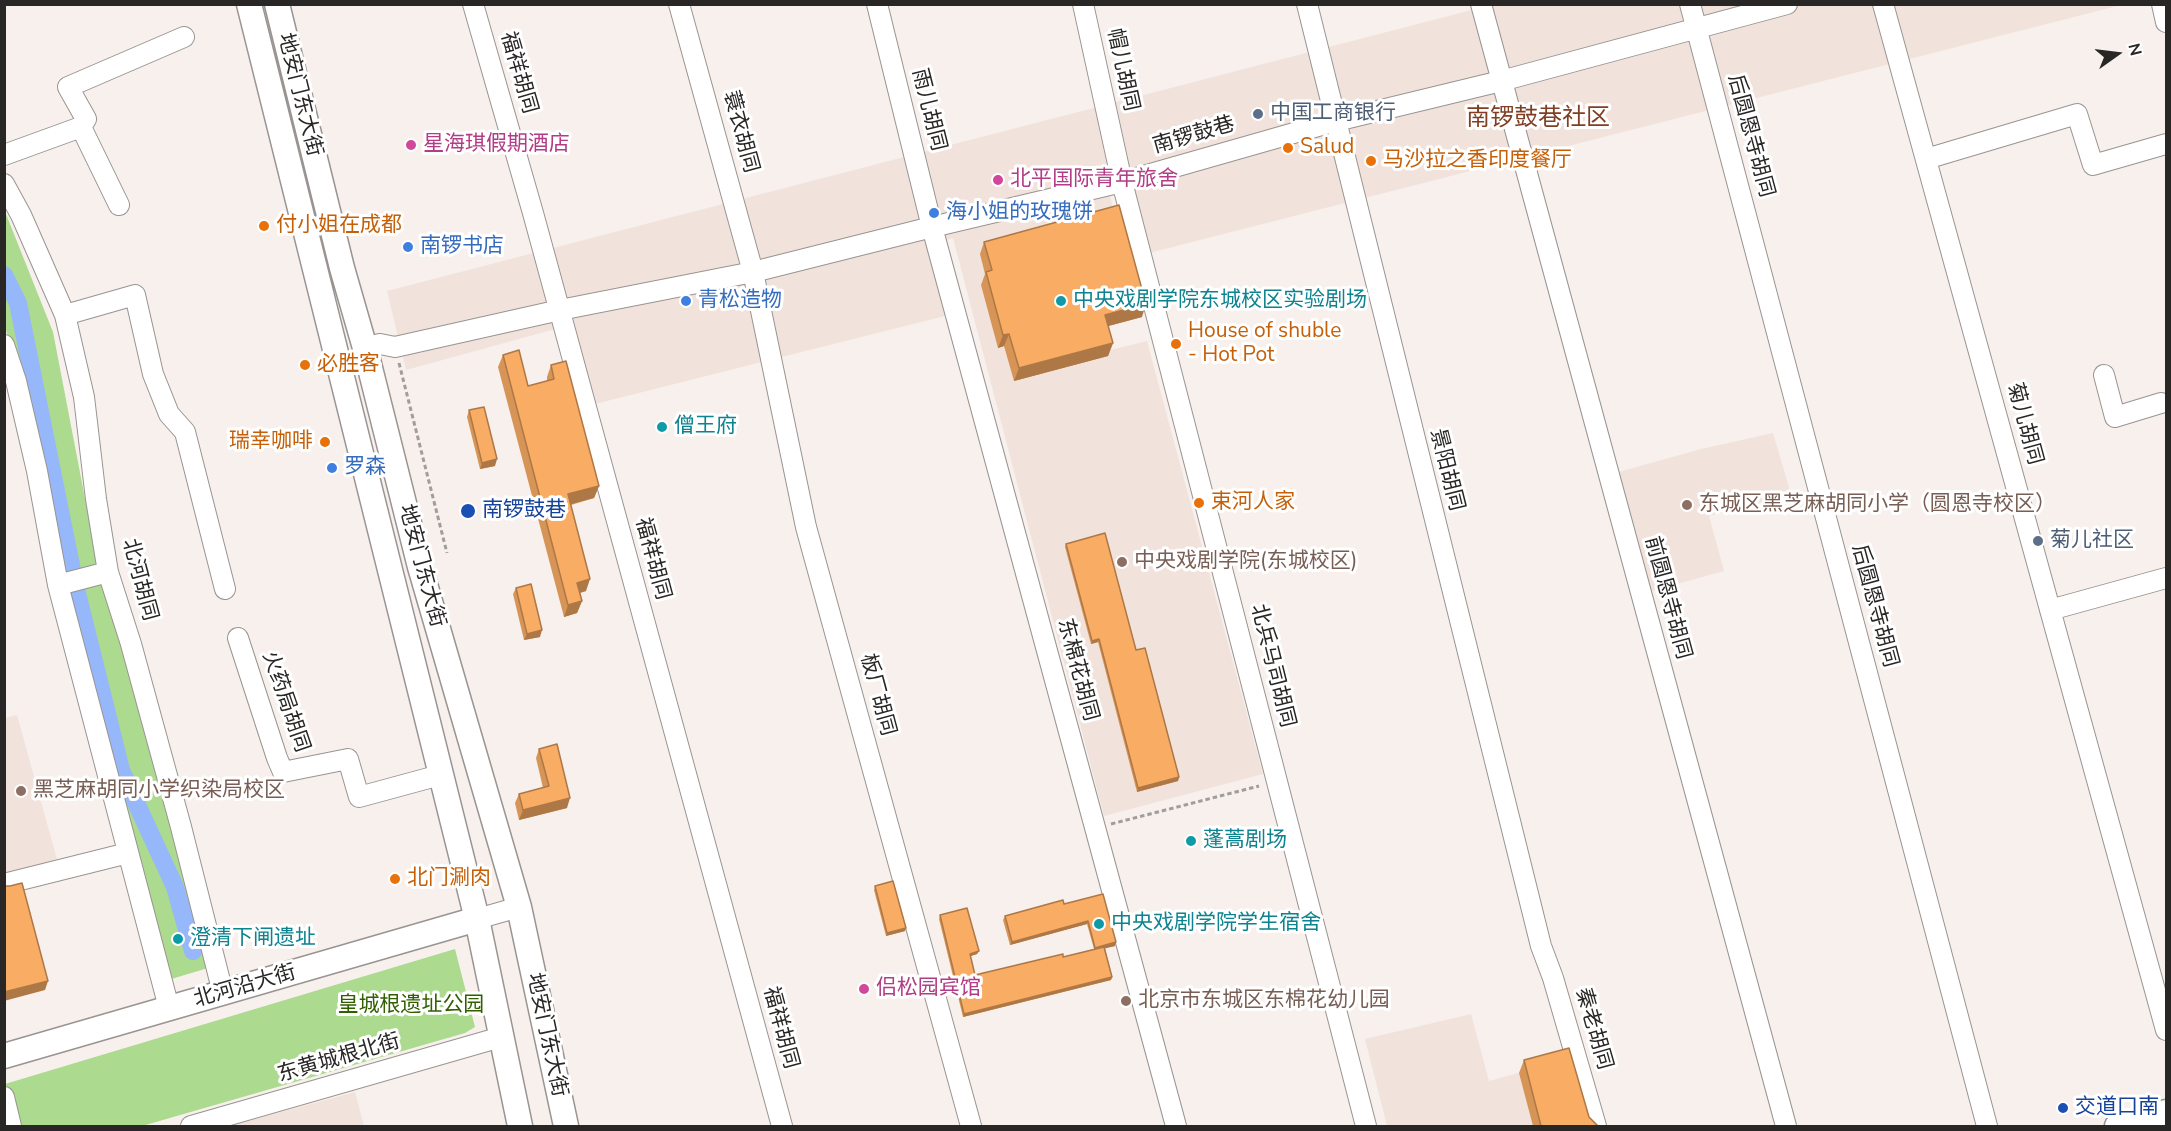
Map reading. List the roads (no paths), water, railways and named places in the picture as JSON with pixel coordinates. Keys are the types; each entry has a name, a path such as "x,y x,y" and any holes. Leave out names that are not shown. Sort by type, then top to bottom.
{"main road":[{"name":"地安门东大街","path":"249,4 477,919 520,1126"},
{"name":"地安门东大街","path":"277,4 342,268 365,348 420,567 519,907 566,1126"},
{"name":"北河沿大街","path":"4,1056 477,919"},
{"path":"2117,1126 2166,1112"}],"street":[{"name":"福祥胡同","path":"473,4 560,310 782,1126"},
{"name":"蓑衣胡同","path":"679,4 753,272"},
{"name":"雨儿胡同","path":"877,4 932,227"},
{"name":"帽儿胡同","path":"1083,4 1122,182"},
{"name":"景阳胡同","path":"1307,4 1541,946"},
{"name":"前圆恩寺胡同","path":"1481,4 1786,1126"},
{"name":"后圆恩寺胡同","path":"1690,4 1987,1126"},
{"name":"南锣鼓巷","path":"365,348 380,344 395,347 560,310 753,272 1122,182 1336,121 1501,81 1786,4"},
{"name":"菊儿胡同","path":"1883,4 2166,1030"},
{"path":"2162,4 2166,22"},
{"path":"4,154 81,127 86,120 68,87 184,38"},
{"path":"1926,159 2077,114 2093,165 2166,144"},
{"path":"81,127 119,206"},
{"name":"北兵马司胡同","path":"1122,182 1366,1126"},
{"name":"北河胡同","path":"4,184 21,215 65,315 84,397 96,499 108,572 137,667 223,993"},
{"name":"东棉花胡同","path":"932,227 1176,1126"},
{"name":"板厂胡同","path":"753,272 806,527 971,1126"},
{"path":"65,315 135,295 153,374 169,414 184,432 225,589"},
{"path":"4,345 16,381 32,449 58,585 169,1008"},
{"path":"2104,375 2115,417 2161,403"},
{"path":"58,585 108,572"},
{"path":"2050,610 2166,578"},
{"name":"火药局胡同","path":"238,638 283,772 348,759 359,797 440,775"},
{"path":"4,884 128,853"},
{"name":"北河沿大街","path":"477,919 519,907"},
{"name":"秦老胡同","path":"1541,946 1553,978 1596,1126"},
{"name":"东黄城根北街","path":"191,1126 501,1037"},
{"path":"4,1097 11,1126"}],"waterway":[{"path":"4,275 18,303 75,585 121,770 175,887 193,951"}],"place":[{"name":"中国工商银行","path":"1258,114"},
{"name":"星海琪假期酒店","path":"411,145"},
{"name":"Salud","path":"1288,148"},
{"name":"马沙拉之香印度餐厅","path":"1371,161"},
{"name":"北平国际青年旅舍","path":"998,180"},
{"name":"海小姐的玫瑰饼","path":"934,213"},
{"name":"付小姐在成都","path":"264,226"},
{"name":"南锣书店","path":"408,247"},
{"name":"青松造物","path":"686,301"},
{"name":"中央戏剧学院东城校区实验剧场","path":"1061,301"},
{"name":"House of shuble - Hot Pot","path":"1176,344"},
{"name":"必胜客","path":"305,365"},
{"name":"僧王府","path":"662,427"},
{"name":"瑞幸咖啡","path":"325,442"},
{"name":"罗森","path":"332,468"},
{"name":"束河人家","path":"1199,503"},
{"name":"东城区黑芝麻胡同小学（圆恩寺校区）","path":"1687,505"},
{"name":"南锣鼓巷","path":"468,511"},
{"name":"菊儿社区","path":"2038,541"},
{"name":"中央戏剧学院(东城校区)","path":"1122,562"},
{"name":"黑芝麻胡同小学织染局校区","path":"21,791"},
{"name":"蓬蒿剧场","path":"1191,841"},
{"name":"北门涮肉","path":"395,879"},
{"name":"中央戏剧学院学生宿舍","path":"1099,924"},
{"name":"澄清下闸遗址","path":"178,939"},
{"name":"侣松园宾馆","path":"864,989"},
{"name":"北京市东城区东棉花幼儿园","path":"1126,1001"},
{"name":"交道口南","path":"2063,1108"}],"district":[{"name":"南锣鼓巷社区","path":"1538,119"}],"park label":[{"name":"皇城根遗址公园","path":"411,1006"}]}
